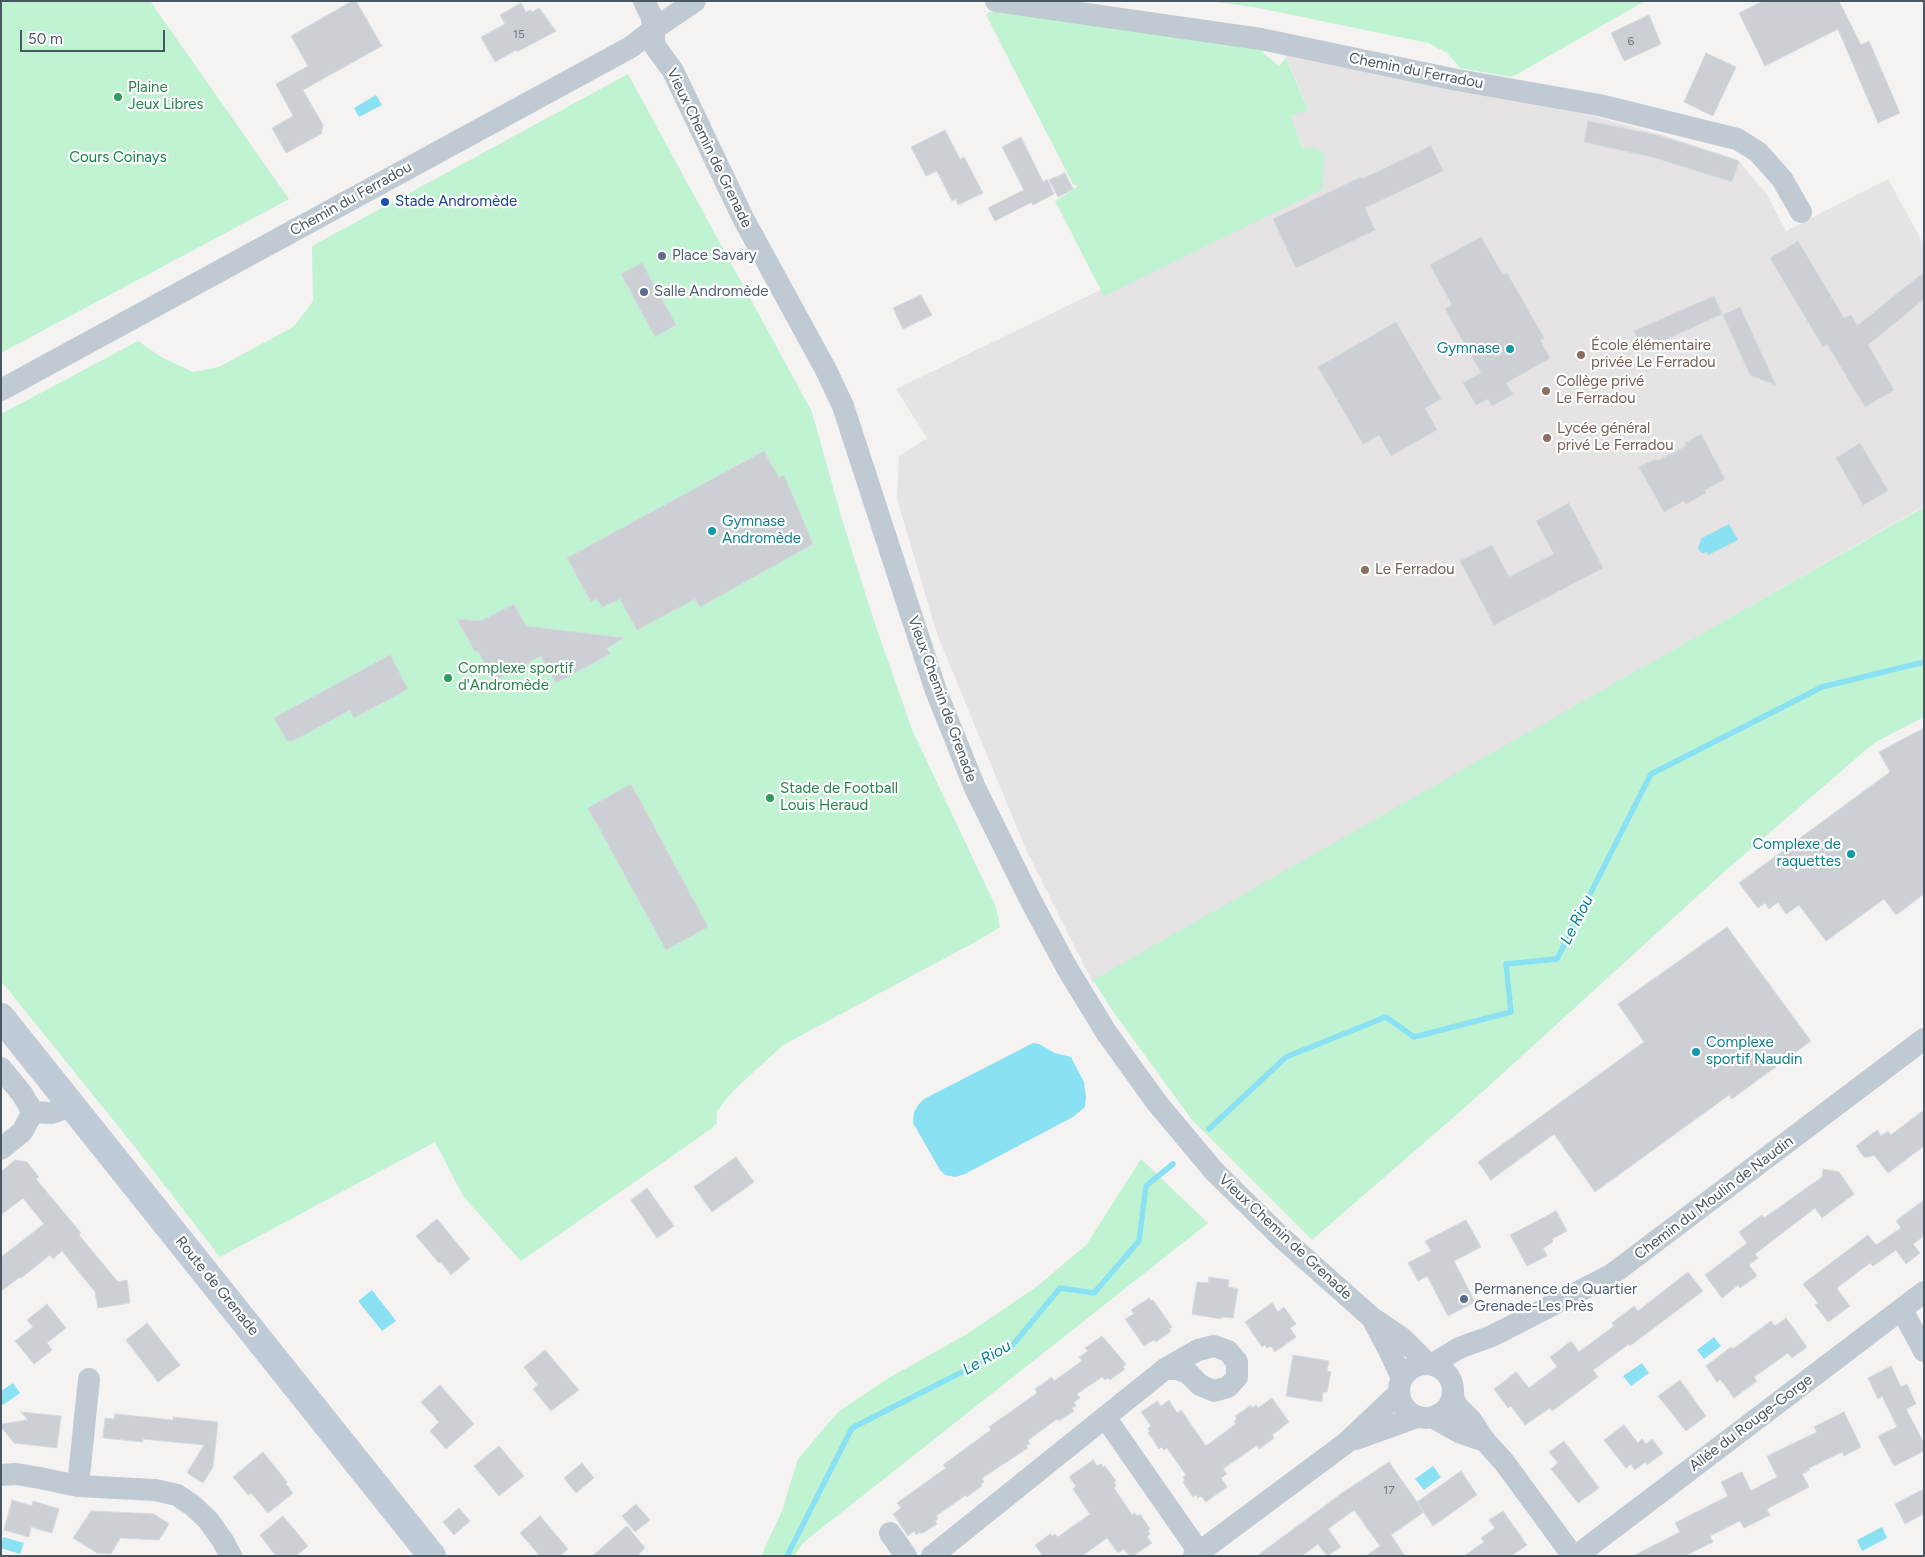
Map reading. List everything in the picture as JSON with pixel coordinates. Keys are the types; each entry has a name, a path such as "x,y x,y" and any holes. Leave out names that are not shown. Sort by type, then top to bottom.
{"main road":[{"name":"Route de Grenade","path":"1,1017 432,1556"}],"street":[{"name":"Vieux Chemin de Grenade","path":"644,1 652,15 654,46 674,71 743,218 814,347 843,406 936,691 975,788 1031,901 1067,968 1106,1032 1157,1103 1214,1171 1254,1211 1371,1317 1402,1338 1430,1364"},
{"name":"Chemin du Ferradou","path":"1,390 631,47 695,1"},
{"name":"Chemin du Ferradou","path":"996,1 1261,39 1445,77 1599,105 1737,139 1758,152 1782,179 1801,212"},
{"name":"Chemin du Moulin de Naudin","path":"1430,1364 1459,1348 1492,1336 1611,1275 1924,1039"},
{"path":"1,1068 22,1094 33,1112"},
{"path":"33,1112 52,1113 73,1106"},
{"path":"1,1149 22,1132 33,1112"},
{"name":"Allée du Rouge-Gorge","path":"1581,1556 1582,1552 1596,1541 1924,1292"},
{"path":"1902,1310 1924,1351"},
{"name":"Vieux Chemin de Grenade","path":"1371,1317 1389,1350 1400,1385"},
{"name":"Chemin du Moulin de Naudin","path":"1452,1388 1467,1357 1492,1336"},
{"path":"1105,1418 1197,1554 1346,1443 1400,1385 1408,1370 1417,1365 1430,1364 1441,1367 1452,1388 1457,1406 1471,1420 1485,1441 1504,1462 1572,1556"},
{"path":"932,1556 1165,1369"},
{"path":"78,1486 89,1379"},
{"path":"1400,1385 1405,1408 1485,1441"},
{"path":"1346,1443 1445,1410 1452,1388"},
{"path":"1,1475 16,1474 78,1486 155,1490 177,1495 192,1505 208,1520 231,1556"},
{"path":"890,1533 906,1556"}],"shaded area":[{"name":"Le Ferradou","path":"1284,52 1582,113 1666,136 1738,160 1766,193 1786,231 1888,179 1924,245 1924,506 1093,983 1025,847 937,634 897,499 899,456 927,438 896,389 1317,185 1291,116 1308,109"}],"green space":[{"name":"Cours Coinays","path":"1,1 150,1 289,199 1,353"},
{"path":"1208,1 1645,1 1512,77 1460,68 1447,53 1428,43 1254,7"},
{"path":"1005,11 1264,48 1263,53 1279,66 1286,58 1308,110 1291,116 1303,149 1313,147 1324,154 1323,189 1104,296 1055,201 1078,186 1073,184 986,15 989,12"},
{"name":"Complexe sportif d'Andromède","path":"628,74 812,412 841,516 875,624 913,732 996,907 1000,927 783,1045 733,1091 717,1111 717,1123 711,1129 521,1261 463,1196 435,1142 220,1257 131,1142 1,981 1,414 138,341 161,357 193,372 219,367 293,327 313,301 312,246"},
{"path":"1924,507 1924,717 1874,743 1725,871 1479,1095 1312,1240 1192,1120 1112,1010 1093,980"},
{"path":"1141,1159 1208,1223 804,1542 794,1556 761,1556 782,1511 798,1459 838,1412 887,1379 967,1334 1039,1285 1087,1244"}],"water":[{"path":"376,95 382,105 359,117 354,108"},
{"path":"1729,524 1738,540 1708,555 1707,552 1699,551 1700,539"},
{"path":"1033,1043 1039,1044 1055,1053 1071,1057 1084,1082 1085,1107 1073,1117 965,1174 955,1177 945,1175 940,1170 913,1123 914,1112 919,1104 924,1099"},
{"path":"372,1290 396,1321 382,1331 358,1301"},
{"path":"1714,1337 1721,1346 1704,1359 1697,1350"},
{"path":"1642,1363 1649,1373 1631,1386 1623,1376"},
{"path":"13,1383 20,1393 3,1405 1,1402 1,1391"},
{"path":"1433,1466 1441,1477 1424,1490 1415,1479"},
{"path":"1882,1527 1887,1538 1862,1551 1857,1540"},
{"path":"3,1537 24,1543 20,1554 1,1548"}],"building":[{"path":"352,1 356,1 382,46 303,90 323,125 321,134 286,153 272,128 293,116 276,84 308,66 291,36"},
{"path":"1763,1 1839,1 1861,45 1869,41 1900,113 1878,123 1838,29 1765,66 1739,13"},
{"path":"521,3 526,12 531,10 532,12 539,8 556,31 495,62 481,37 505,24 500,15"},
{"path":"1649,15 1661,44 1624,61 1611,33"},
{"path":"1706,53 1736,67 1713,116 1684,102"},
{"path":"1588,121 1661,136 1739,161 1732,182 1656,158 1584,142"},
{"path":"945,130 960,159 964,157 983,193 958,205 956,199 952,201 937,171 926,176 911,147"},
{"path":"1021,137 1043,182 1047,179 1054,194 1033,205 1032,202 995,221 988,208 1024,190 1002,147"},
{"path":"1431,146 1443,171 1365,208 1375,230 1296,268 1273,219"},
{"path":"1065,173 1073,189 1058,197 1049,180"},
{"name":"Gymnase","path":"1481,237 1503,275 1507,273 1544,338 1540,340 1550,358 1506,383 1513,394 1492,406 1488,399 1476,405 1463,383 1481,373 1445,309 1452,305 1430,265"},
{"path":"1798,241 1844,318 1851,315 1857,326 1924,272 1924,299 1868,345 1894,390 1865,407 1827,344 1823,347 1770,258"},
{"name":"Salle Andromède","path":"642,263 676,325 655,337 621,274"},
{"path":"921,295 932,315 903,329 893,308"},
{"path":"1714,296 1722,314 1643,350 1634,331"},
{"path":"1740,307 1776,385 1750,375 1723,315"},
{"path":"1396,322 1441,399 1425,408 1437,430 1391,456 1379,435 1363,444 1318,367"},
{"path":"1701,434 1725,479 1705,490 1706,493 1686,504 1684,501 1664,512 1639,467 1656,459 1657,461 1686,446 1685,443"},
{"path":"1860,443 1888,491 1863,505 1836,458"},
{"name":"Gymnase Andromède","path":"764,451 779,478 784,475 813,544 700,607 695,599 637,630 620,599 602,607 597,599 591,602 567,558"},
{"path":"1569,503 1603,568 1494,625 1460,561 1492,545 1509,577 1554,554 1536,521"},
{"path":"514,604 526,626 624,638 607,648 610,654 556,683 541,656 494,681 478,651 475,652 457,619 481,621"},
{"path":"390,655 408,689 354,718 350,710 293,741 287,741 274,718"},
{"name":"Complexe de raquettes","path":"1924,728 1924,894 1896,915 1884,899 1826,941 1799,905 1786,914 1778,902 1769,909 1765,903 1758,908 1739,883 1890,772 1879,752"},
{"path":"631,784 708,927 666,950 588,808"},
{"name":"Complexe sportif Naudin","path":"1727,927 1811,1041 1732,1099 1729,1095 1595,1192 1554,1134 1491,1180 1478,1162 1644,1042 1618,1004"},
{"path":"1924,1110 1924,1146 1888,1173 1874,1155 1864,1157 1856,1146 1877,1130 1881,1136 1888,1131 1891,1135"},
{"path":"736,1157 754,1182 712,1212 694,1187"},
{"path":"15,1160 27,1162 39,1177 36,1179 81,1233 79,1235 118,1282 127,1280 130,1303 98,1308 95,1292 62,1251 53,1259 50,1255 1,1291 1,1257 44,1224 23,1198 1,1215 1,1172"},
{"path":"1823,1169 1839,1172 1854,1194 1822,1218 1815,1208 1755,1254 1758,1258 1749,1265 1757,1276 1740,1288 1738,1285 1722,1298 1705,1275 1747,1243 1739,1232 1762,1215 1764,1218 1822,1177"},
{"path":"647,1188 674,1226 657,1238 631,1200"},
{"path":"1924,1200 1924,1236 1913,1244 1920,1253 1906,1264 1896,1250 1873,1266 1870,1263 1838,1287 1837,1289 1850,1306 1828,1322 1815,1305 1818,1303 1803,1284 1868,1235 1876,1245 1901,1228 1896,1221"},
{"path":"1556,1211 1567,1231 1552,1239 1553,1242 1543,1248 1547,1256 1527,1266 1510,1235"},
{"path":"437,1219 470,1259 451,1275 416,1236"},
{"path":"1466,1220 1481,1247 1454,1261 1475,1302 1448,1316 1427,1276 1418,1281 1408,1263 1431,1251 1425,1241"},
{"path":"1688,1272 1703,1291 1630,1346 1629,1344 1593,1370 1598,1377 1552,1411 1550,1408 1525,1425 1511,1406 1508,1408 1494,1389 1516,1372 1529,1388 1557,1367 1550,1357 1571,1341 1579,1352 1614,1326 1612,1323 1634,1306 1638,1311"},
{"path":"1209,1277 1229,1280 1228,1287 1238,1289 1233,1318 1222,1317 1221,1319 1192,1314 1197,1282 1208,1283"},
{"path":"1149,1298 1151,1301 1153,1300 1172,1327 1169,1329 1171,1331 1156,1342 1154,1340 1144,1346 1125,1319 1134,1314 1131,1310"},
{"path":"1272,1303 1278,1312 1284,1307 1296,1324 1290,1328 1296,1337 1275,1352 1271,1346 1267,1348 1265,1345 1262,1347 1245,1322"},
{"path":"47,1304 66,1328 47,1343 52,1350 34,1364 15,1341 33,1327 27,1320"},
{"path":"1786,1318 1807,1347 1792,1358 1788,1353 1754,1377 1757,1381 1734,1398 1720,1379 1717,1382 1706,1366 1771,1321 1775,1326"},
{"path":"147,1323 180,1365 158,1382 126,1340"},
{"path":"1102,1336 1126,1364 1123,1367 1125,1369 1110,1380 1108,1378 1105,1380 1102,1377 1077,1394 1080,1398 1074,1402 1076,1406 1072,1408 1074,1411 1059,1421 1057,1419 1028,1440 1030,1443 1026,1446 1028,1448 982,1478 984,1482 981,1484 982,1486 936,1516 938,1519 935,1521 937,1524 921,1534 920,1532 916,1535 914,1531 908,1536 893,1514 901,1508 897,1503 946,1468 943,1465 991,1430 989,1427 1037,1393 1035,1389 1052,1377 1054,1381 1082,1361 1079,1357 1088,1351 1085,1348"},
{"path":"545,1350 579,1390 551,1411 533,1389 538,1385 524,1367"},
{"path":"1293,1355 1329,1361 1327,1371 1331,1372 1327,1392 1323,1392 1322,1402 1286,1396"},
{"path":"1891,1366 1901,1387 1907,1384 1916,1404 1906,1409 1924,1443 1924,1451 1894,1466 1878,1436 1897,1427 1882,1396 1878,1399 1868,1378"},
{"path":"1680,1380 1706,1416 1686,1431 1658,1396"},
{"path":"440,1385 474,1424 446,1449 430,1431 439,1422 421,1402"},
{"path":"1272,1398 1289,1422 1272,1435 1274,1438 1259,1449 1257,1445 1223,1469 1227,1474 1221,1478 1227,1487 1206,1502 1201,1496 1198,1498 1196,1495 1193,1497 1183,1482 1185,1480 1183,1477 1186,1475 1167,1448 1164,1450 1161,1447 1159,1449 1148,1433 1150,1432 1148,1428 1151,1426 1141,1412 1157,1401 1161,1406 1169,1400 1177,1413 1181,1410 1206,1446 1236,1424 1234,1421 1237,1419 1235,1416 1251,1405 1253,1408 1256,1405 1258,1408"},
{"path":"21,1412 61,1416 57,1448 14,1443 1,1427 1,1424 28,1420"},
{"path":"1844,1412 1861,1447 1844,1456 1842,1452 1809,1468 1810,1470 1802,1474 1809,1487 1767,1509 1770,1515 1744,1528 1740,1521 1710,1536 1713,1542 1685,1556 1633,1556 1680,1532 1675,1523 1728,1496 1721,1482 1742,1472 1751,1491 1777,1477 1767,1456 1817,1432 1814,1427"},
{"path":"115,1414 173,1420 173,1417 218,1422 213,1467 203,1483 187,1473 204,1445 143,1439 143,1442 103,1438 105,1418 114,1419"},
{"path":"1624,1425 1638,1443 1642,1439 1646,1444 1652,1439 1663,1453 1647,1465 1645,1462 1635,1470 1631,1464 1626,1468 1604,1440"},
{"path":"1564,1441 1599,1488 1578,1503 1551,1469 1558,1463 1549,1452"},
{"path":"499,1446 524,1476 499,1496 474,1466"},
{"path":"263,1452 287,1482 286,1484 293,1493 268,1513 251,1493 248,1495 233,1477"},
{"path":"1093,1460 1097,1466 1101,1464 1103,1467 1105,1466 1116,1481 1114,1482 1116,1486 1114,1488 1132,1515 1135,1513 1137,1516 1140,1514 1150,1529 1148,1531 1150,1534 1147,1537 1152,1543 1133,1556 1129,1556 1124,1549 1118,1553 1107,1538 1082,1556 1043,1556 1035,1545 1050,1534 1052,1536 1055,1534 1058,1537 1090,1514 1073,1489 1076,1486 1069,1477"},
{"path":"1389,1462 1424,1512 1391,1535 1405,1556 1366,1556 1380,1546 1354,1510 1328,1529 1341,1547 1327,1556 1318,1544 1302,1556 1257,1556 1342,1493"},
{"path":"582,1463 594,1478 576,1493 564,1478"},
{"path":"1461,1471 1477,1495 1433,1526 1417,1502"},
{"path":"1924,1489 1924,1514 1905,1524 1895,1504"},
{"path":"12,1500 32,1506 33,1501 59,1509 52,1533 31,1527 29,1537 4,1530"},
{"path":"636,1504 650,1520 635,1532 622,1516"},
{"path":"459,1508 470,1521 454,1535 443,1522"},
{"path":"91,1511 154,1514 169,1524 159,1540 120,1538 111,1554 97,1553 73,1538"},
{"path":"1503,1511 1527,1545 1511,1556 1464,1556 1484,1542 1481,1538 1495,1528 1489,1520"},
{"path":"283,1516 308,1546 296,1556 276,1556 260,1535"},
{"path":"540,1516 568,1549 560,1556 540,1556 520,1533"},
{"path":"627,1526 645,1548 637,1556 592,1556"}],"waterway":[{"name":"Le Riou","path":"1209,1129 1286,1057 1386,1017 1414,1037 1511,1012 1506,964 1557,959 1651,774 1822,687 1924,662"},
{"name":"Le Riou","path":"787,1556 852,1428 1011,1347 1060,1288 1094,1293 1139,1241 1146,1186 1173,1164"}],"place":[{"name":"Plaine Jeux Libres","path":"118,97"},
{"name":"Stade Andromède","path":"385,202"},
{"name":"Place Savary","path":"662,256"},
{"name":"Salle Andromède","path":"644,292"},
{"name":"Gymnase","path":"1510,349"},
{"name":"École élémentaire privée Le Ferradou","path":"1581,355"},
{"name":"Collège privé Le Ferradou","path":"1546,391"},
{"name":"Lycée général privé Le Ferradou","path":"1547,438"},
{"name":"Gymnase Andromède","path":"712,531"},
{"name":"Le Ferradou","path":"1365,570"},
{"name":"Complexe sportif d'Andromède","path":"448,678"},
{"name":"Stade de Football Louis Heraud","path":"770,798"},
{"name":"Complexe de raquettes","path":"1851,854"},
{"name":"Complexe sportif Naudin","path":"1696,1052"},
{"name":"Permanence de Quartier Grenade-Les Près","path":"1464,1299"}]}
